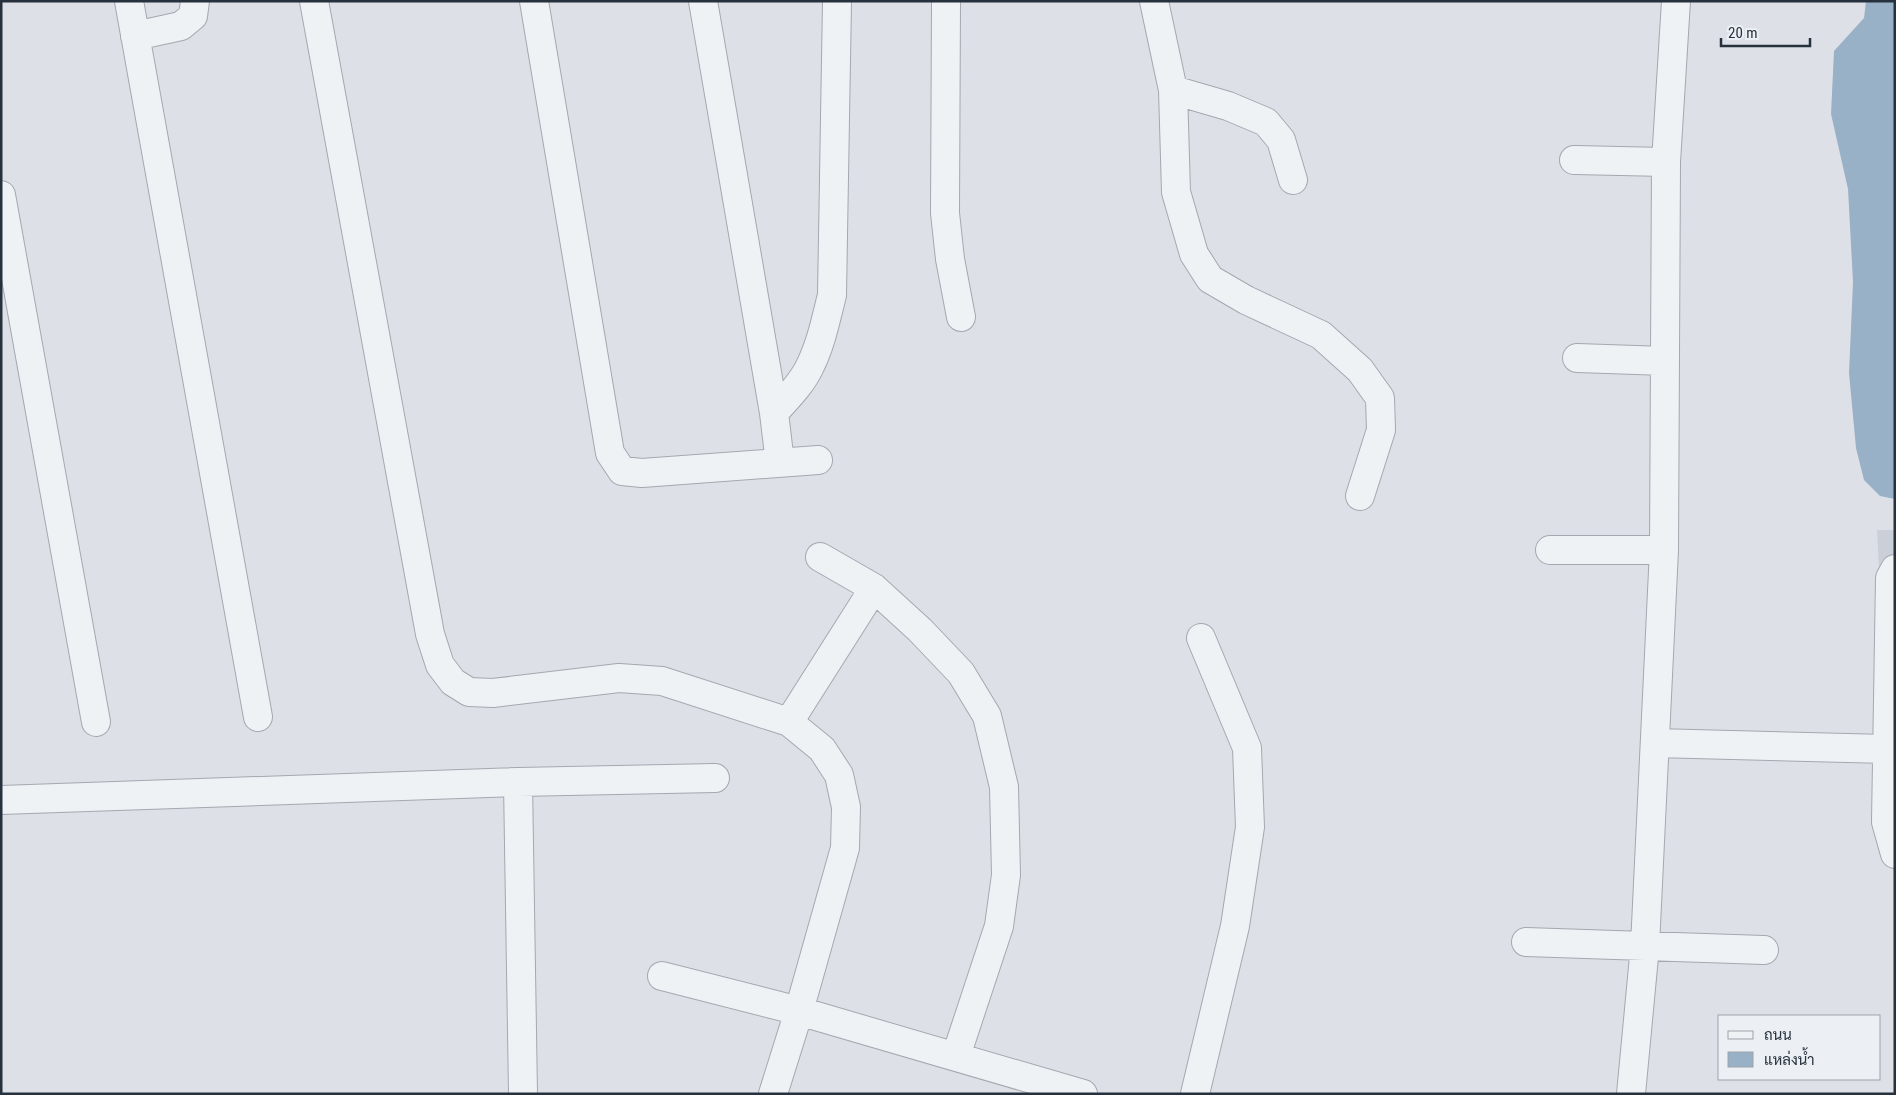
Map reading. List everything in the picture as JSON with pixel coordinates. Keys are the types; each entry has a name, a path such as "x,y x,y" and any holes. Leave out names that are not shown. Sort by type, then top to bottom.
{"street":[{"path":"129,1 258,717"},
{"path":"135,36 181,26 193,16 194,1"},
{"path":"314,1 430,634 440,665 453,682 469,692 493,692 619,678 662,681 788,722 822,749 839,775 846,807 845,848 799,1011 773,1094"},
{"path":"534,1 610,454 622,471 642,473 818,460"},
{"path":"703,1 774,413 780,463"},
{"path":"774,413 810,367 824,330 832,295 836,1"},
{"path":"946,1 945,213 950,259 961,317"},
{"path":"1154,1 1174,90 1176,192 1194,254 1210,279 1246,300 1322,335 1360,370 1380,398 1381,430 1360,496"},
{"path":"1631,1094 1645,946 1664,550 1666,162 1676,1"},
{"path":"1174,90 1228,106 1266,122 1281,140 1293,180"},
{"path":"1574,160 1666,162"},
{"path":"1,195 96,722"},
{"path":"1577,358 1665,361"},
{"path":"1550,550 1664,550"},
{"path":"820,557 874,588 920,630 960,673 987,716 1004,787 1006,875 999,926 956,1056"},
{"path":"1895,569 1890,578 1886,822 1895,854"},
{"path":"788,722 874,588"},
{"path":"1195,1094 1235,926 1250,827 1247,748 1201,638"},
{"path":"1655,743 1887,749"},
{"path":"1,800 518,782 715,778"},
{"path":"518,782 523,1094"},
{"path":"1526,942 1764,950"},
{"path":"662,976 799,1011 1083,1094"}],"shaded area":[{"path":"1877,530 1895,530 1895,901"}],"water":[{"path":"1866,1 1895,1 1895,499 1880,496 1864,480 1856,448 1849,373 1853,282 1848,189 1831,114 1834,51 1864,18"}]}
